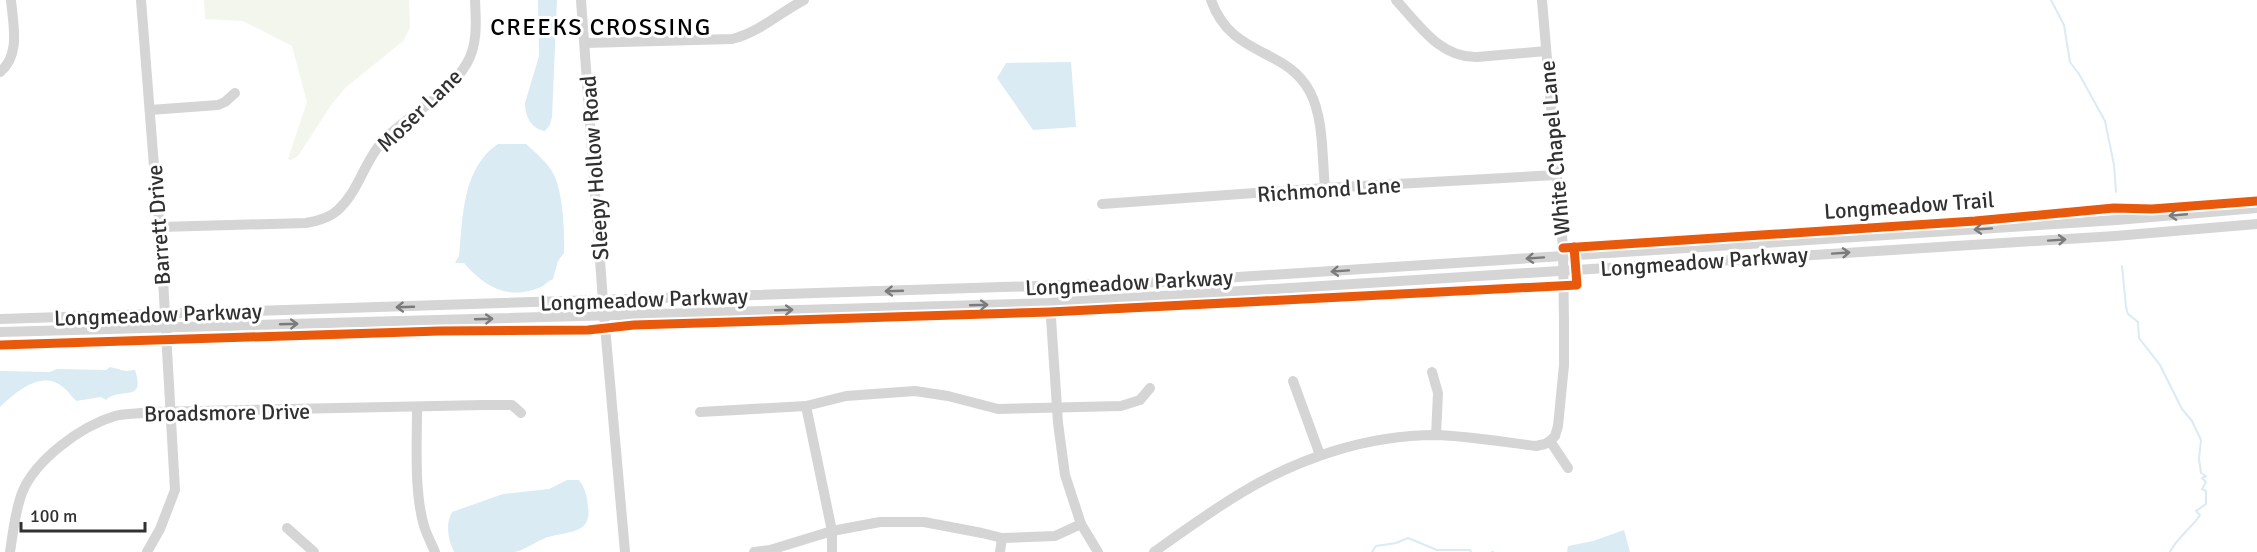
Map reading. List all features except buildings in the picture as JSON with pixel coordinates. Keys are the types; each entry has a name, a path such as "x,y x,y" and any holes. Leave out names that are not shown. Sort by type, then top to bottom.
{"street":[{"path":"0,72 14,52 11,0"},
{"name":"Barrett Drive","path":"141,0 160,227 175,490 160,529 147,552"},
{"name":"Moser Lane","path":"160,227 306,223 321,220 338,211 353,192 382,142 398,126 446,89 468,61 476,29 475,0"},
{"name":"Sleepy Hollow Road","path":"581,0 604,315 625,552"},
{"path":"585,43 732,39 765,26 804,0"},
{"path":"1211,0 1222,23 1234,37 1287,66 1299,76 1310,92 1317,110 1325,188"},
{"path":"1396,0 1435,42 1453,54 1477,57 1546,51"},
{"name":"White Chapel Lane","path":"1542,0 1564,270 1562,401 1558,426 1555,436 1550,441"},
{"path":"150,110 218,105 235,93"},
{"name":"Richmond Lane","path":"1102,204 1556,175"},
{"name":"Longmeadow Parkway","path":"0,319 1162,282 2118,220 2257,208"},
{"name":"Longmeadow Parkway","path":"0,332 1050,303 2115,236 2257,224"},
{"path":"1050,303 1057,408 1065,476 1080,524 1098,552"},
{"path":"1432,372 1438,393 1436,435"},
{"path":"1293,381 1320,455"},
{"path":"700,412 806,406 846,396 915,391 948,396 998,409 1121,406 1140,400 1150,388"},
{"name":"Broadsmore Drive","path":"10,552 22,493 31,477 59,447 92,425 116,416 512,405 521,412"},
{"path":"806,406 832,531 832,552"},
{"path":"417,408 420,500 424,525 435,552"},
{"path":"1154,552 1240,493 1273,475 1320,455 1373,442 1436,435 1536,446 1550,441 1568,468"},
{"path":"754,552 770,550 832,531 880,522 914,522 1002,538 1055,536 1080,524"},
{"path":"287,528 314,552"},
{"path":"1000,552 1002,538"}],"shaded area":[{"path":"204,0 409,0 410,28 403,41 345,88 331,105 298,156 291,160 288,159 307,102 292,46 243,21 205,19"},
{"path":"538,0 557,0 552,117 545,131 536,128 530,121 525,103 539,56"},
{"path":"1071,62 1076,127 1033,130 997,78 1006,63"},
{"path":"498,144 526,144 542,158 557,182 560,192 564,224 564,253 558,261 553,279 541,287 518,293 489,285 464,263 455,263 459,256 466,194 471,180 486,154"},
{"path":"110,367 126,371 135,370 138,380 135,391 118,394 106,400 101,397 76,401 55,382 37,382 13,395 0,407 0,371 106,370"},
{"path":"567,480 579,480 588,502 588,516 581,528 551,536 514,552 454,552 448,532 452,512 503,494 549,489"},
{"path":"1624,530 1630,552 1567,552 1568,546 1593,541"}],"waterway":[{"path":"2051,0 2064,25 2070,62 2105,121 2114,165 2116,192"},
{"path":"2122,266 2128,314 2138,322 2139,338 2160,365 2182,409 2192,421 2201,440 2199,459 2201,473 2206,476 2202,478 2206,482 2202,489 2206,491 2206,504 2196,511 2200,515 2170,552"},
{"path":"1372,552 1376,546 1396,543 1408,538 1437,550 1470,550 1471,552"}],"cycle path":[{"name":"Longmeadow Trail","path":"1563,248 1975,221 2114,208 2152,209 2257,201"},
{"path":"0,345 439,331 588,330 634,325 1050,312 1577,285 1574,247"}],"district":[{"name":"CREEKS CROSSING","path":"601,27"}]}
